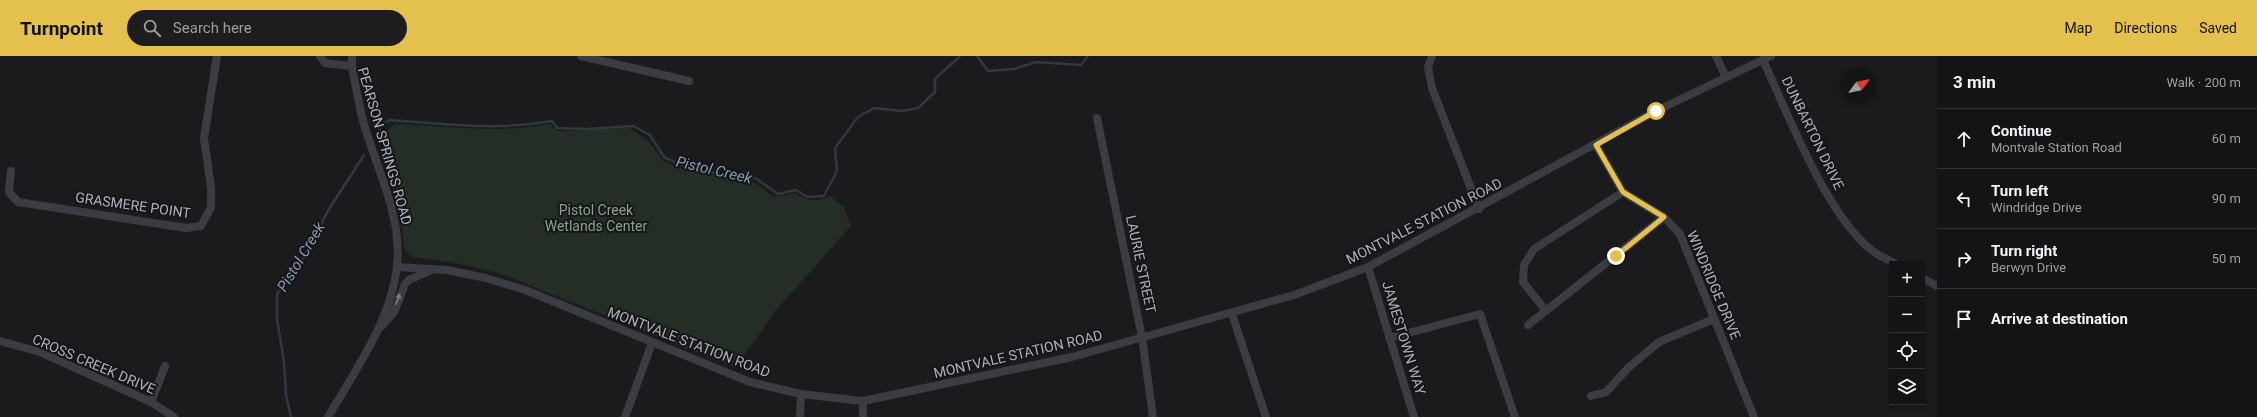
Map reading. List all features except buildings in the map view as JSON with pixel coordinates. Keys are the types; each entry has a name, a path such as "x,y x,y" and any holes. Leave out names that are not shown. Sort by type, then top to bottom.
{"street":[{"name":"GRASMERE POINT","path":"11,171 9,192 18,202 186,228 201,226 211,207 211,187 204,138 217,56"},
{"name":"PEARSON SPRINGS ROAD","path":"320,56 325,63 352,66 365,127 393,212 397,246 397,267"},
{"path":"352,56 352,66"},
{"path":"581,56 689,81"},
{"path":"1432,56 1428,67 1432,88 1479,209"},
{"path":"1716,56 1726,76"},
{"name":"MONTVALE STATION ROAD","path":"397,267 447,270 486,278 525,290 750,382 801,394 862,401 1072,357 1232,314 1294,295 1368,267 1479,209 1656,111 1726,76 1771,56"},
{"name":"DUNBARTON DRIVE","path":"1762,60 1814,170 1848,226 1874,252 1890,261"},
{"name":"LAURIE STREET","path":"1097,118 1142,337 1154,417"},
{"name":"WINDRIDGE DRIVE","path":"1596,145 1623,192 1664,217 1680,234 1687,248 1754,417"},
{"path":"1546,311 1523,282 1524,265 1534,249 1623,192"},
{"path":"1528,325 1664,217"},
{"path":"328,417 377,331 387,307 397,267"},
{"name":"JAMESTOWN WAY","path":"1368,267 1414,417"},
{"path":"377,331 394,312 405,284 409,280 433,269"},
{"path":"1925,280 1937,286"},
{"path":"1232,314 1266,417"},
{"path":"1390,338 1480,314 1515,417"},
{"path":"1591,396 1606,392 1628,368 1659,342 1714,319"},
{"name":"CROSS CREEK DRIVE","path":"0,341 40,352 151,402 174,417"},
{"path":"625,417 652,343"},
{"path":"151,402 165,366"},
{"path":"800,417 801,394"},
{"path":"862,401 863,417"}],"green space":[{"name":"Pistol Creek Wetlands Center","path":"396,124 492,129 530,127 549,124 558,131 630,128 649,142 663,161 685,170 754,182 774,197 795,193 804,198 817,200 831,196 844,208 851,226 777,309 735,368 502,274 456,263 413,257 406,252 404,247 399,206 386,167 390,161 383,141 384,132"}],"waterway":[{"name":"Pistol Creek","path":"376,134 384,123 390,120 471,126 511,126 552,121 557,128 587,129 633,126 650,135 664,157 681,165 723,175 755,178 778,194 796,190 807,197 824,196 837,171 835,148 858,117 874,108 902,111 918,108 935,92 935,79 960,56"},
{"name":"Pistol Creek","path":"977,56 988,71 1014,69 1036,62 1081,65 1088,56"},
{"name":"Pistol Creek","path":"291,417 286,395 284,362 277,319 277,294 300,264 329,209 364,155"}],"route":[{"path":"1616,256 1664,217 1623,192 1596,145 1656,111"}]}
